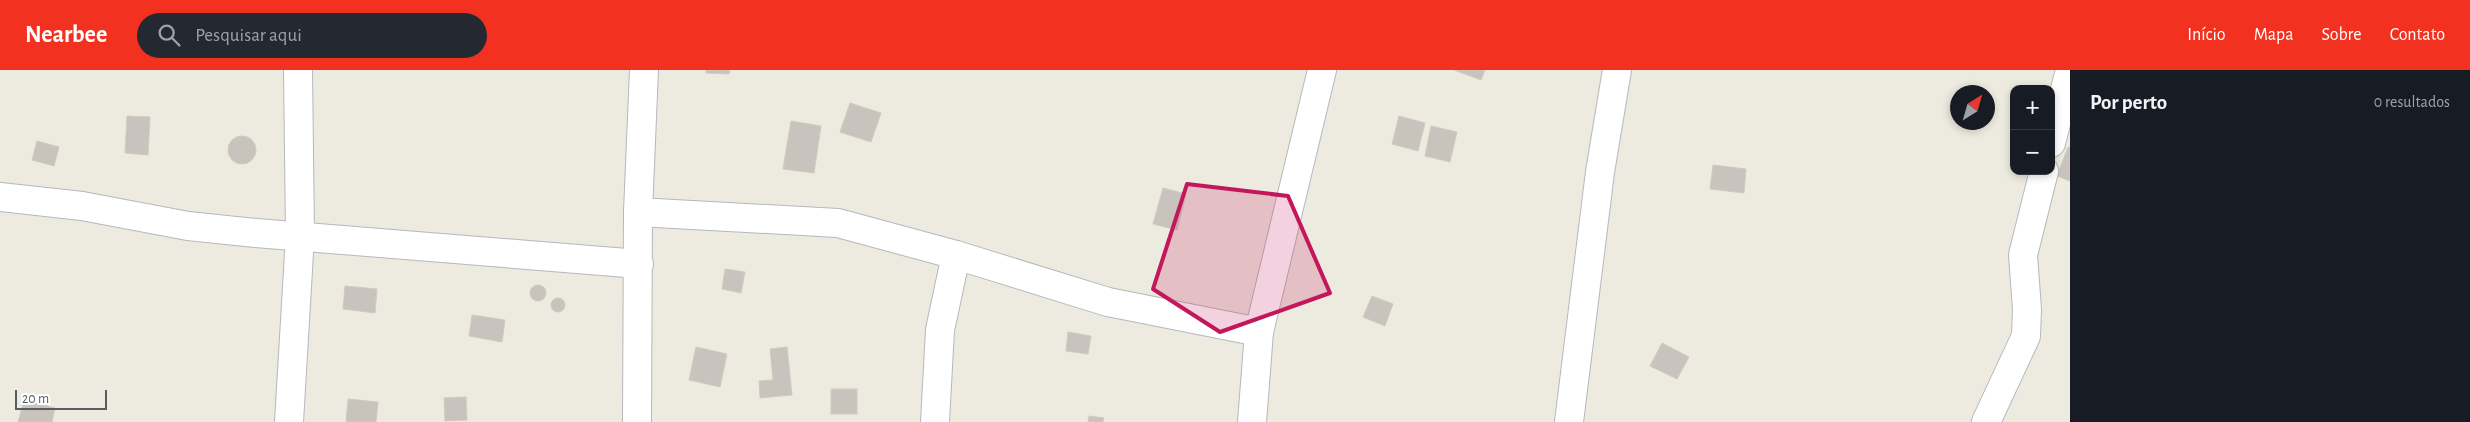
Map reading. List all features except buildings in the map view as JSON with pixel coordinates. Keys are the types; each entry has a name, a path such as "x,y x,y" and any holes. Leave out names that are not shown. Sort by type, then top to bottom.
{"street":[{"path":"289,422 300,236 298,70"},
{"path":"637,422 640,264 638,212 644,70"},
{"path":"1252,422 1259,332 1322,70"},
{"path":"1569,422 1600,172 1617,70"},
{"path":"2054,130 2070,70"},
{"path":"1986,422 2026,336 2027,309 2023,255 2043,175"},
{"path":"0,197 82,206 188,226 640,264"},
{"path":"638,212 838,223 956,255 1108,302 1259,332"},
{"path":"935,422 940,330 956,255"}],"highlighted area":[{"path":"1187,184 1288,196 1330,293 1220,332 1153,289"}]}
